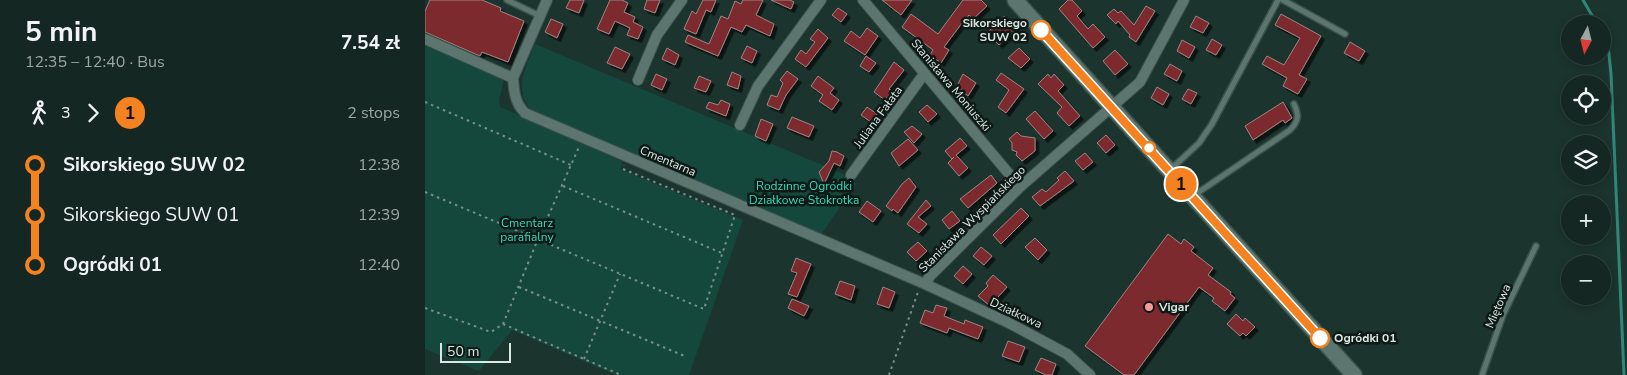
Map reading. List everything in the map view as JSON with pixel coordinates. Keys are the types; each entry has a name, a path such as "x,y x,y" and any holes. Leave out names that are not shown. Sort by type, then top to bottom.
{"street":[{"path":"425,39 513,78 547,0"},
{"path":"638,80 657,35 682,0"},
{"path":"740,126 758,86 821,0"},
{"name":"Stanisława Moniuszki","path":"863,0 1020,186"},
{"path":"1015,0 1354,375"},
{"name":"Stanisława Wyspiańskiego","path":"925,284 930,276 1020,186 1140,82 1184,0"},
{"name":"Juliana Fałata","path":"851,176 924,74"},
{"name":"Cmentarna","path":"513,78 514,93 519,106 525,113 925,284"},
{"name":"Działkowa","path":"925,284 1043,339 1067,354 1090,375"}],"lane":[{"path":"507,0 540,16"},
{"path":"1169,170 1199,143 1212,124 1278,0"},
{"path":"1283,0 1345,34"},
{"path":"1193,196 1290,130 1297,123 1298,114 1294,104"},
{"name":"Miętowa","path":"1482,375 1503,315 1536,246"}],"path":[{"path":"425,102 571,165"},
{"path":"425,308 491,332 503,324 583,138"},
{"path":"425,192 704,309 735,215 623,169 625,161"},
{"path":"562,186 722,253"},
{"path":"584,359 620,274"},
{"name":"Stanisława Wyspiańskiego","path":"889,375 919,290 925,284"},
{"path":"519,287 687,357"},
{"path":"503,324 621,375"}],"green space":[{"name":"Rodzinne Ogródki Działkowe Stokrotka","path":"535,44 841,173 856,184 820,236 533,111 523,96 522,88 525,70"},
{"name":"Cmentarz parafialny","path":"425,45 503,78 499,99 500,107 623,162 620,169 743,220 689,375 616,375 512,330 479,371 425,349"}],"building":[{"path":"430,0 482,0 501,8 500,11 524,21 508,62 482,52 480,56 425,32 425,11"},
{"path":"570,0 584,0 579,13 566,8"},
{"path":"610,0 622,0 628,3 624,12 635,17 633,22 643,27 638,39 627,35 630,28 615,21 609,34 597,29"},
{"path":"647,0 660,0 655,13 644,9"},
{"path":"703,0 716,0 711,12 706,10 696,34 684,29 692,11 696,14"},
{"path":"743,0 763,0 756,15 774,24 770,36 746,25 742,32 731,27 718,56 685,42 688,35 709,44 721,16 728,19 735,1 741,4"},
{"path":"771,0 790,0 794,2 791,9"},
{"path":"882,0 912,0 901,15"},
{"path":"963,0 981,0 987,6 973,19 969,15 962,23 944,47 949,50 941,63 930,55 933,50 902,27 911,14 938,34"},
{"path":"1068,0 1072,0 1082,11 1077,16 1088,29 1093,24 1105,37 1093,48 1059,9"},
{"path":"1146,6 1155,11 1136,42 1129,37 1130,35 1118,21 1116,24 1107,15 1114,9 1118,13 1121,11 1134,25"},
{"path":"838,8 847,14 841,22 832,15"},
{"path":"1281,14 1321,36 1299,75 1307,79 1298,94 1283,86 1287,78 1262,64 1267,56 1284,65 1300,38 1275,25"},
{"path":"1004,16 1016,29 999,45 987,33"},
{"path":"1196,16 1209,23 1203,33 1190,27"},
{"path":"551,19 563,24 557,38 545,32"},
{"path":"867,28 878,36 865,55 844,41 851,31 860,38"},
{"path":"818,29 828,38 806,67 795,59 801,50 806,54 815,42 810,39"},
{"path":"1212,39 1222,45 1216,55 1206,50"},
{"path":"1182,40 1195,47 1189,58 1177,51"},
{"path":"1350,42 1365,51 1359,61 1344,53"},
{"path":"747,46 757,51 752,63 741,58"},
{"path":"615,47 630,54 622,69 607,63"},
{"path":"667,48 679,55 675,65 662,59"},
{"path":"1019,48 1030,59 1021,68 1008,58"},
{"path":"1115,50 1128,64 1115,75 1103,61"},
{"path":"866,56 876,63 869,72 860,66"},
{"path":"894,62 904,70 889,89 892,91 885,100 874,92"},
{"path":"1170,64 1182,71 1177,81 1164,74"},
{"path":"787,71 798,79 786,95 779,110 767,105 771,95 777,97 783,83 780,80"},
{"path":"732,72 741,76 738,89 727,85"},
{"path":"1001,73 1024,89 1006,113 998,107 1009,90 996,80"},
{"path":"656,74 667,79 662,90 651,85"},
{"path":"963,74 976,83 968,96 957,86"},
{"path":"1048,74 1051,78 1054,74 1064,85 1058,91 1080,116 1069,126 1057,113 1062,107 1038,84"},
{"path":"699,76 711,81 706,92 694,88"},
{"path":"818,76 834,88 830,93 839,100 832,110 819,101 823,95 811,86"},
{"path":"1157,87 1169,94 1163,105 1151,98"},
{"path":"1188,89 1197,93 1191,104 1182,99"},
{"path":"721,100 730,104 726,116 706,108 709,102 718,105"},
{"path":"1283,102 1292,118 1285,123 1283,120 1253,140 1245,126"},
{"path":"927,105 937,114 928,122 919,112"},
{"path":"867,107 877,114 871,122 861,115"},
{"path":"1035,111 1053,131 1044,139 1026,119"},
{"path":"792,117 814,126 809,137 787,128"},
{"path":"761,119 773,124 766,141 755,136"},
{"path":"912,126 922,134 914,143 904,132"},
{"path":"1017,132 1021,136 1035,138 1035,151 1022,161 1016,155 1017,152 1012,150 1012,143 1009,139"},
{"path":"1106,135 1115,145 1106,153 1097,143"},
{"path":"960,138 967,146 956,155 968,168 959,176 948,163 952,159 945,151"},
{"path":"908,139 918,150 899,166 891,153"},
{"path":"832,151 844,156 840,166 834,163 824,184 819,172 829,161"},
{"path":"1085,153 1093,162 1083,170 1075,161"},
{"path":"1065,171 1074,181 1040,206 1032,197 1042,189 1046,192 1059,180 1057,178"},
{"path":"991,175 997,183 968,208 960,199"},
{"path":"909,178 916,187 898,213 893,209 892,211 886,206 902,184"},
{"path":"926,200 931,206 918,217 927,224 919,233 907,224"},
{"path":"867,201 881,211 873,222 859,212"},
{"path":"1021,208 1029,216 1001,244 993,235"},
{"path":"952,211 960,221 949,229 942,220"},
{"name":"Vigar","path":"1168,234 1181,244 1184,239 1194,247 1191,251 1213,268 1208,275 1231,292 1230,294 1235,298 1225,311 1212,301 1214,298 1199,287 1134,375 1124,375 1085,346"},
{"path":"1035,238 1047,250 1038,260 1025,247"},
{"path":"918,242 927,251 916,261 907,252"},
{"path":"981,247 992,256 984,265 973,256"},
{"path":"796,258 811,264 797,297 788,294 797,273 791,271"},
{"path":"963,266 972,274 963,284 954,276"},
{"path":"993,275 1007,287 990,306 978,296 988,286 986,283"},
{"path":"840,281 855,286 851,300 835,294"},
{"path":"883,287 895,292 889,308 877,304"},
{"path":"792,299 809,306 804,316 788,308"},
{"path":"936,305 947,308 944,316 964,324 965,320 983,327 978,339 949,328 947,333 920,323 925,310 933,313"},
{"path":"1236,314 1243,321 1245,318 1255,327 1246,336 1243,333 1240,336 1227,324"},
{"path":"1008,341 1025,347 1019,362 1002,356"},
{"path":"1041,358 1056,364 1052,375 1046,375 1035,370"}],"waterway":[{"path":"1583,0 1592,15"},
{"path":"1610,65 1624,375"}],"bus line":[{"name":"1","path":"1041,30 1112,106 1320,338"}],"place":[{"name":"Sikorskiego SUW 02","path":"1041,30"},
{"name":"Vigar","path":"1149,307"},
{"name":"Ogródki 01","path":"1320,338"}]}
